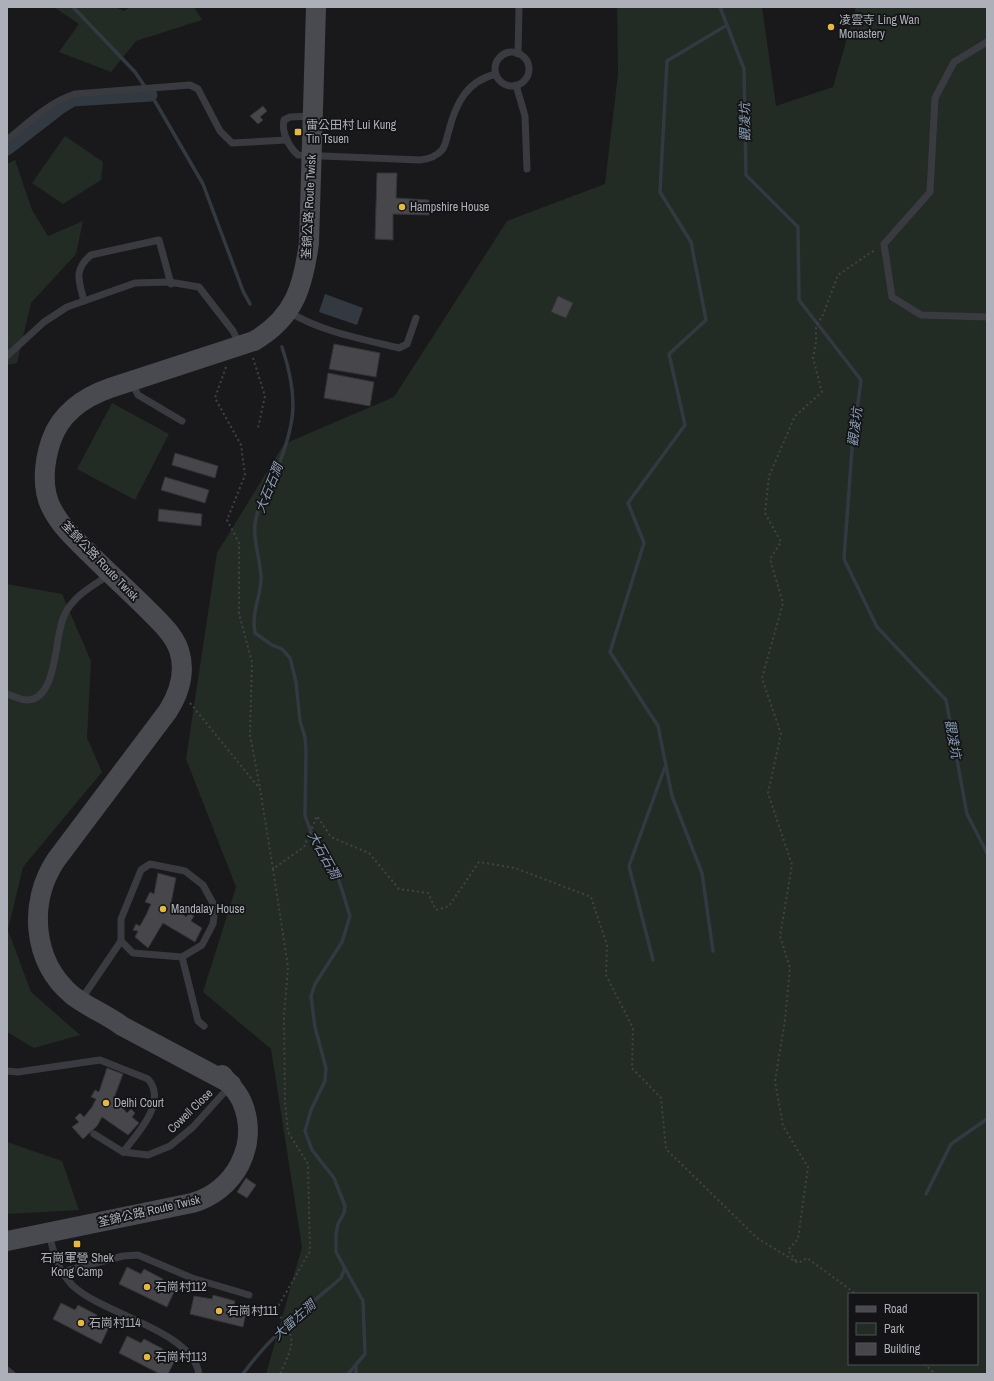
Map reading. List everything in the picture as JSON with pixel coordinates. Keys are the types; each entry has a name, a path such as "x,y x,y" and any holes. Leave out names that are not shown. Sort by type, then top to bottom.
{"main road":[{"name":"荃錦公路 Route Twisk","path":"7,1241 201,1201 218,1191 237,1170 247,1143 248,1127 245,1110 231,1084 214,1067 125,1020 108,1016 81,1000 65,988 56,976 43,950 37,922 41,889 56,860 164,717 179,690 182,678 181,658 173,639 154,616 67,530 52,509 46,488 46,458 52,438 58,427 74,408 95,394 240,346 268,331 288,312 299,292 305,274 309,243 316,7"}],"lane":[{"path":"518,54 520,7"},
{"path":"987,42 954,62 935,98 930,192 884,244 892,297 921,314 987,317"},
{"path":"509,52 518,54 526,60 528,70 525,79 516,85 504,84 496,74 496,65 500,57 509,52"},
{"path":"312,116 290,117 284,120 283,126 287,140 298,154 311,156 420,160 433,157 443,148 454,110 463,95 473,85 484,78 496,74"},
{"path":"7,140 63,97 75,94 190,85 198,89 220,131 232,143 287,140"},
{"path":"516,85 524,116 527,169"},
{"path":"84,301 78,278 79,269 83,261 91,255 159,240 172,284"},
{"path":"7,356 44,322 67,307 135,283 168,282 172,284 199,287 234,331 240,346"},
{"path":"288,312 306,323 399,348 407,344 416,318"},
{"path":"131,381 138,394 182,421"},
{"path":"7,694 27,700 35,699 44,693 49,680 64,614 78,597 110,573"},
{"path":"81,1000 121,940 121,919 141,870 150,864 185,871 203,885 216,907 213,924 202,945 182,957 133,953 121,940"},
{"path":"182,957 198,1021 204,1026"},
{"path":"7,1071 18,1072 100,1060 148,1079 153,1085 155,1094 153,1105 140,1130 123,1152"},
{"name":"Cowell Close","path":"94,1134 123,1152 148,1155 170,1146 193,1127 231,1084"},
{"path":"49,1233 54,1256 62,1272 82,1293 180,1344 192,1356 198,1367 199,1374"},
{"path":"62,1272 123,1256 138,1255 192,1278 249,1295"},
{"path":"7,1370 12,1374"}],"path":[{"path":"798,1263 788,1250 798,1239 808,1167 783,1126 775,1081 785,1020 790,968 780,936 792,865 768,793 781,734 762,678 783,603 770,559 781,542 765,513 768,476 795,416 822,392 813,358 816,342 816,326 823,315 838,275 884,244"},
{"path":"240,346 261,381 265,396 258,428"},
{"path":"240,346 215,398 241,445 245,475 227,520 239,543 238,614 252,662 250,735 288,967 284,1016 285,1102 288,1132 308,1164 310,1251 276,1310 290,1330 292,1346 280,1374"},
{"path":"179,690 260,789"},
{"path":"273,869 304,847 317,816 331,837 369,853 398,889 428,893 436,910 449,906 479,862 515,868 591,897 607,945 606,975 633,1028 632,1068 661,1098 666,1149 757,1238 798,1263"},
{"path":"798,1263 807,1258 855,1293"},
{"path":"925,1365 936,1374"}],"green space":[{"path":"54,7 115,7 124,11 130,7 194,7 202,20 136,41 111,72 59,52 79,24"},
{"path":"617,7 762,7 776,106 833,87 856,7 987,7 987,1374 266,1374 302,1247 271,1049 203,992 236,887 186,759 217,553 284,444 394,397 507,221 605,184 618,74"},
{"path":"65,136 103,162 101,180 63,204 32,183"},
{"path":"15,160 32,210 48,236 83,221 76,254 31,303 17,363 7,365 7,164"},
{"path":"112,403 169,434 135,500 77,469"},
{"path":"7,584 62,594 91,661 87,738 102,772 23,867 8,930 31,992 80,1035 34,1048 7,1032"},
{"path":"7,1142 62,1161 79,1210 7,1214"}],"shaded area":[{"path":"325,294 363,308 357,325 319,312"}],"building":[{"path":"263,106 267,111 260,117 263,120 258,124 250,116"},
{"name":"Hampshire House","path":"377,173 397,173 396,198 429,200 429,215 393,214 393,240 375,239"},
{"path":"558,296 573,303 566,318 551,312"},
{"path":"334,344 380,353 376,377 329,369"},
{"path":"328,373 374,382 370,406 324,398"},
{"path":"175,453 218,466 215,478 172,465"},
{"path":"165,477 209,490 205,503 161,490"},
{"path":"159,509 202,514 201,526 158,521"},
{"name":"Mandalay House","path":"158,873 176,878 171,903 186,917 189,913 194,916 191,921 202,928 195,942 163,923 148,948 135,937 138,931 133,930 136,924 140,926 151,904 145,902 150,892 154,894"},
{"name":"Delhi Court","path":"107,1068 123,1074 114,1098 127,1113 131,1109 135,1113 132,1117 139,1123 128,1135 102,1117 97,1126 83,1139 72,1127 79,1122 75,1118 80,1113 84,1117 92,1107 96,1099 91,1097 95,1090 99,1092"},
{"path":"246,1178 256,1185 247,1198 237,1192"},
{"name":"石崗村112","path":"127,1267 141,1274 144,1269 163,1279 161,1283 175,1290 167,1307 119,1284"},
{"name":"石崗村111","path":"213,1295 235,1301 234,1305 247,1308 243,1327 190,1314 194,1296 212,1299"},
{"name":"石崗村114","path":"61,1303 75,1310 78,1305 97,1315 95,1320 109,1327 101,1344 53,1319"},
{"name":"石崗村113","path":"127,1336 141,1343 144,1339 163,1349 161,1353 175,1360 168,1374 160,1374 119,1353"}],"waterway":[{"path":"73,7 135,72 156,103 203,184 243,291 250,304"},
{"name":"觀凌坑","path":"720,7 744,69 746,175 798,227 799,300 861,380 852,449 844,559 877,627 946,700 967,814 987,853"},
{"path":"713,951 702,873 672,796 658,726 610,652 644,543 628,503 685,425 669,354 706,320 691,242 660,192 667,61 727,25"},
{"path":"7,149 60,108 73,100 151,95"},
{"name":"大石石澗","path":"282,347 291,381 293,411 291,425 282,456 256,517 255,536 261,583 255,610 254,624 255,633 272,645 282,649 290,658 296,682 300,721 305,737 305,816 311,832 337,874 350,916 342,942 315,984 311,996 315,1027 326,1068 325,1081 311,1110 305,1131 312,1150 334,1178 345,1206 336,1234 336,1252 363,1301 365,1354 348,1374"},
{"path":"653,960 629,866 665,767"},
{"path":"926,1194 951,1144 987,1119"},
{"name":"大雷左澗","path":"243,1374 277,1335 341,1278 345,1268"},
{"name":"大石石澗","path":"356,1366 356,1374"}],"place":[{"name":"凌雲寺 Ling Wan Monastery","path":"831,27"},
{"name":"雷公田村 Lui Kung Tin Tsuen","path":"298,132"},
{"name":"Hampshire House","path":"402,207"},
{"name":"Mandalay House","path":"163,909"},
{"name":"Delhi Court","path":"106,1103"},
{"name":"石崗軍營 Shek Kong Camp","path":"77,1244"},
{"name":"石崗村112","path":"147,1287"},
{"name":"石崗村111","path":"219,1311"},
{"name":"石崗村114","path":"81,1323"},
{"name":"石崗村113","path":"147,1357"}]}
